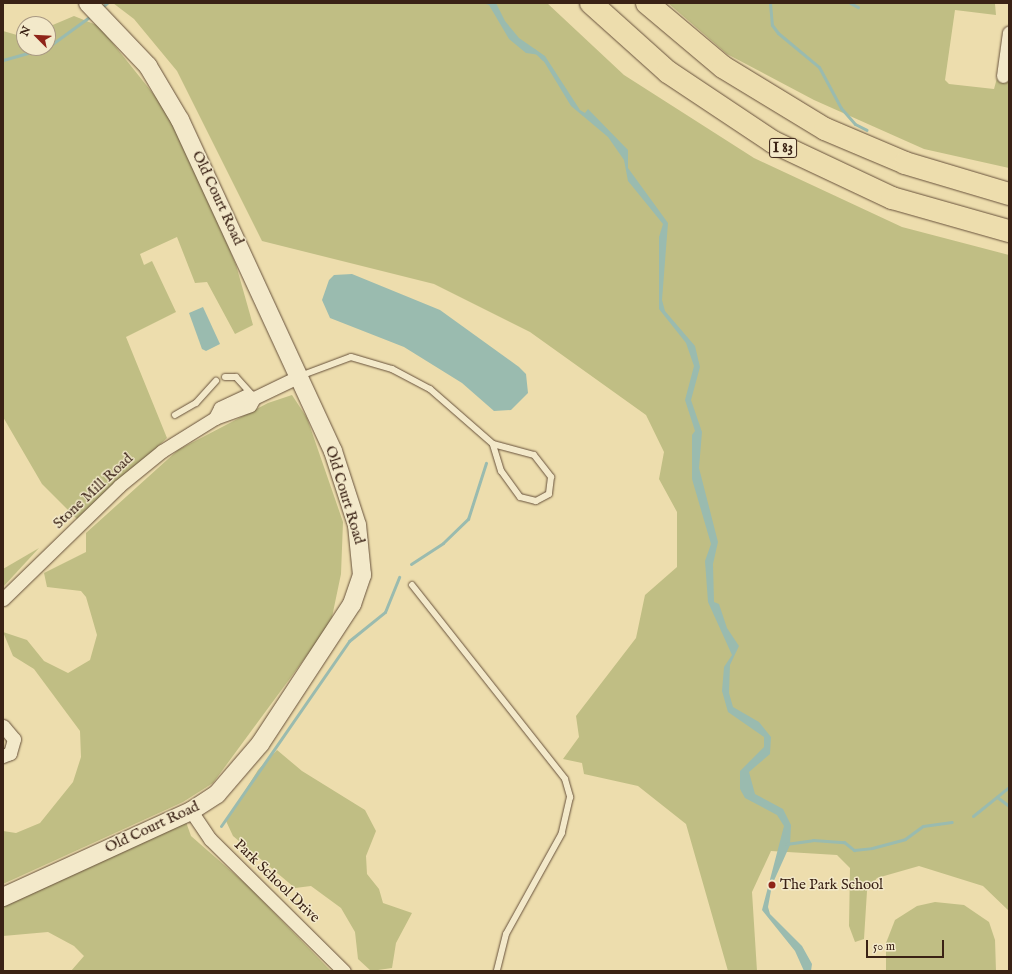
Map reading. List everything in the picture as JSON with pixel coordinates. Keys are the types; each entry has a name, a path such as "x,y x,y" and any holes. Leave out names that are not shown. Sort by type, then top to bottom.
{"highway":[{"name":"I 83","path":"591,3 633,43 695,92 804,160 892,198 1009,231"},
{"name":"I 83","path":"647,3 723,67 825,129 905,163 1009,194"}],"main road":[{"name":"Old Court Road","path":"3,897 191,811 228,784 260,744 349,610 362,576 361,542 346,486 300,376 170,101 148,66 104,17 88,3"}],"street":[{"path":"1003,76 1009,32"},
{"name":"Stone Mill Road","path":"3,599 138,470 215,418 250,405 254,398 300,376"},
{"path":"3,726 14,739 10,753 3,756"},
{"name":"Park School Drive","path":"191,811 210,839 344,971"}],"lane":[{"path":"300,376 351,357 377,362 430,389 493,444 534,455 551,477 549,494 536,502 520,497 501,471 493,444"},
{"path":"225,377 241,381 254,398"},
{"path":"175,414 196,404 216,381"},
{"path":"412,585 565,779 570,797 562,833 506,934 497,971"}],"shaded area":[{"path":"113,3 547,3 624,75 754,158 902,227 1009,255 1009,911 983,886 919,866 877,878 867,891 864,939 855,942 849,926 850,868 837,855 771,851 752,892 757,971 728,971 686,824 638,786 584,774 582,763 563,759 579,737 576,716 636,638 645,595 677,567 677,512 659,479 664,452 646,415 530,332 434,284 262,241 177,71 134,19"},
{"path":"668,3 995,4 996,15 955,10 945,80 949,84 994,89 997,78 1009,71 1009,168 924,149 814,100 727,54"},
{"path":"74,16 99,26 179,126 236,265 253,325 235,334 207,282 195,283 177,237 140,254 144,265 152,261 176,312 126,337 167,438 78,520 42,484 3,417 3,31 16,35 16,56 56,56 56,24"},
{"path":"292,395 307,418 343,522 341,574 332,617 319,639 213,783 183,802 3,884 3,831 16,833 40,823 73,782 81,757 80,731 34,669 13,656 3,632 27,640 44,661 68,673 90,660 97,635 86,597 81,591 47,587 44,573 86,552 86,533 178,450 268,403"},
{"path":"39,548 3,587 3,569"},
{"path":"277,750 302,771 365,810 376,831 366,856 367,874 379,889 383,903 412,913 396,943 392,968 371,971 358,959 355,932 341,908 311,886 295,888 233,836 226,821 258,770"},
{"path":"186,822 191,836 247,885 331,971 71,971 84,956 74,946 48,932 3,936 3,906"},
{"path":"935,902 964,905 989,922 995,940 996,971 886,971 886,943 895,920 917,906"}],"water":[{"path":"483,3 496,3 505,21 519,38 545,56 580,110 585,113 588,109 628,150 628,168 668,223 662,300 665,311 695,346 700,367 691,400 702,432 699,468 718,542 713,564 714,602 719,604 727,628 739,646 730,665 729,693 733,707 759,722 771,737 770,754 749,772 755,794 783,809 791,825 790,845 772,885 768,907 770,914 802,946 812,964 811,971 804,971 795,951 762,910 784,826 777,815 745,798 740,789 740,771 764,747 764,737 728,712 722,691 724,667 732,655 708,602 705,561 711,544 692,479 692,435 695,431 685,400 694,366 686,343 659,309 659,237 663,224 628,181 624,160 608,137 571,106 540,55 526,53 509,39 489,5"},
{"path":"352,274 440,310 519,367 526,374 528,393 511,410 494,411 462,383 404,347 330,318 322,300 329,280 334,275"},
{"path":"203,307 220,344 206,351 202,349 189,313"}],"waterway":[{"path":"101,8 107,3"},
{"path":"770,3 772,25 778,33 819,67 841,108 855,124 867,130"},
{"path":"850,3 858,7"},
{"path":"56,41 92,15"},
{"path":"534,50 543,59"},
{"path":"3,60 17,56"},
{"path":"411,564 443,543 468,519 486,463"},
{"path":"221,826 349,641 385,612 399,577"},
{"path":"973,816 1009,787"},
{"path":"997,797 1009,806"},
{"path":"786,844 813,840 844,842 854,850 872,848 905,839 923,826 952,822"}],"place":[{"name":"The Park School","path":"772,885"}]}
